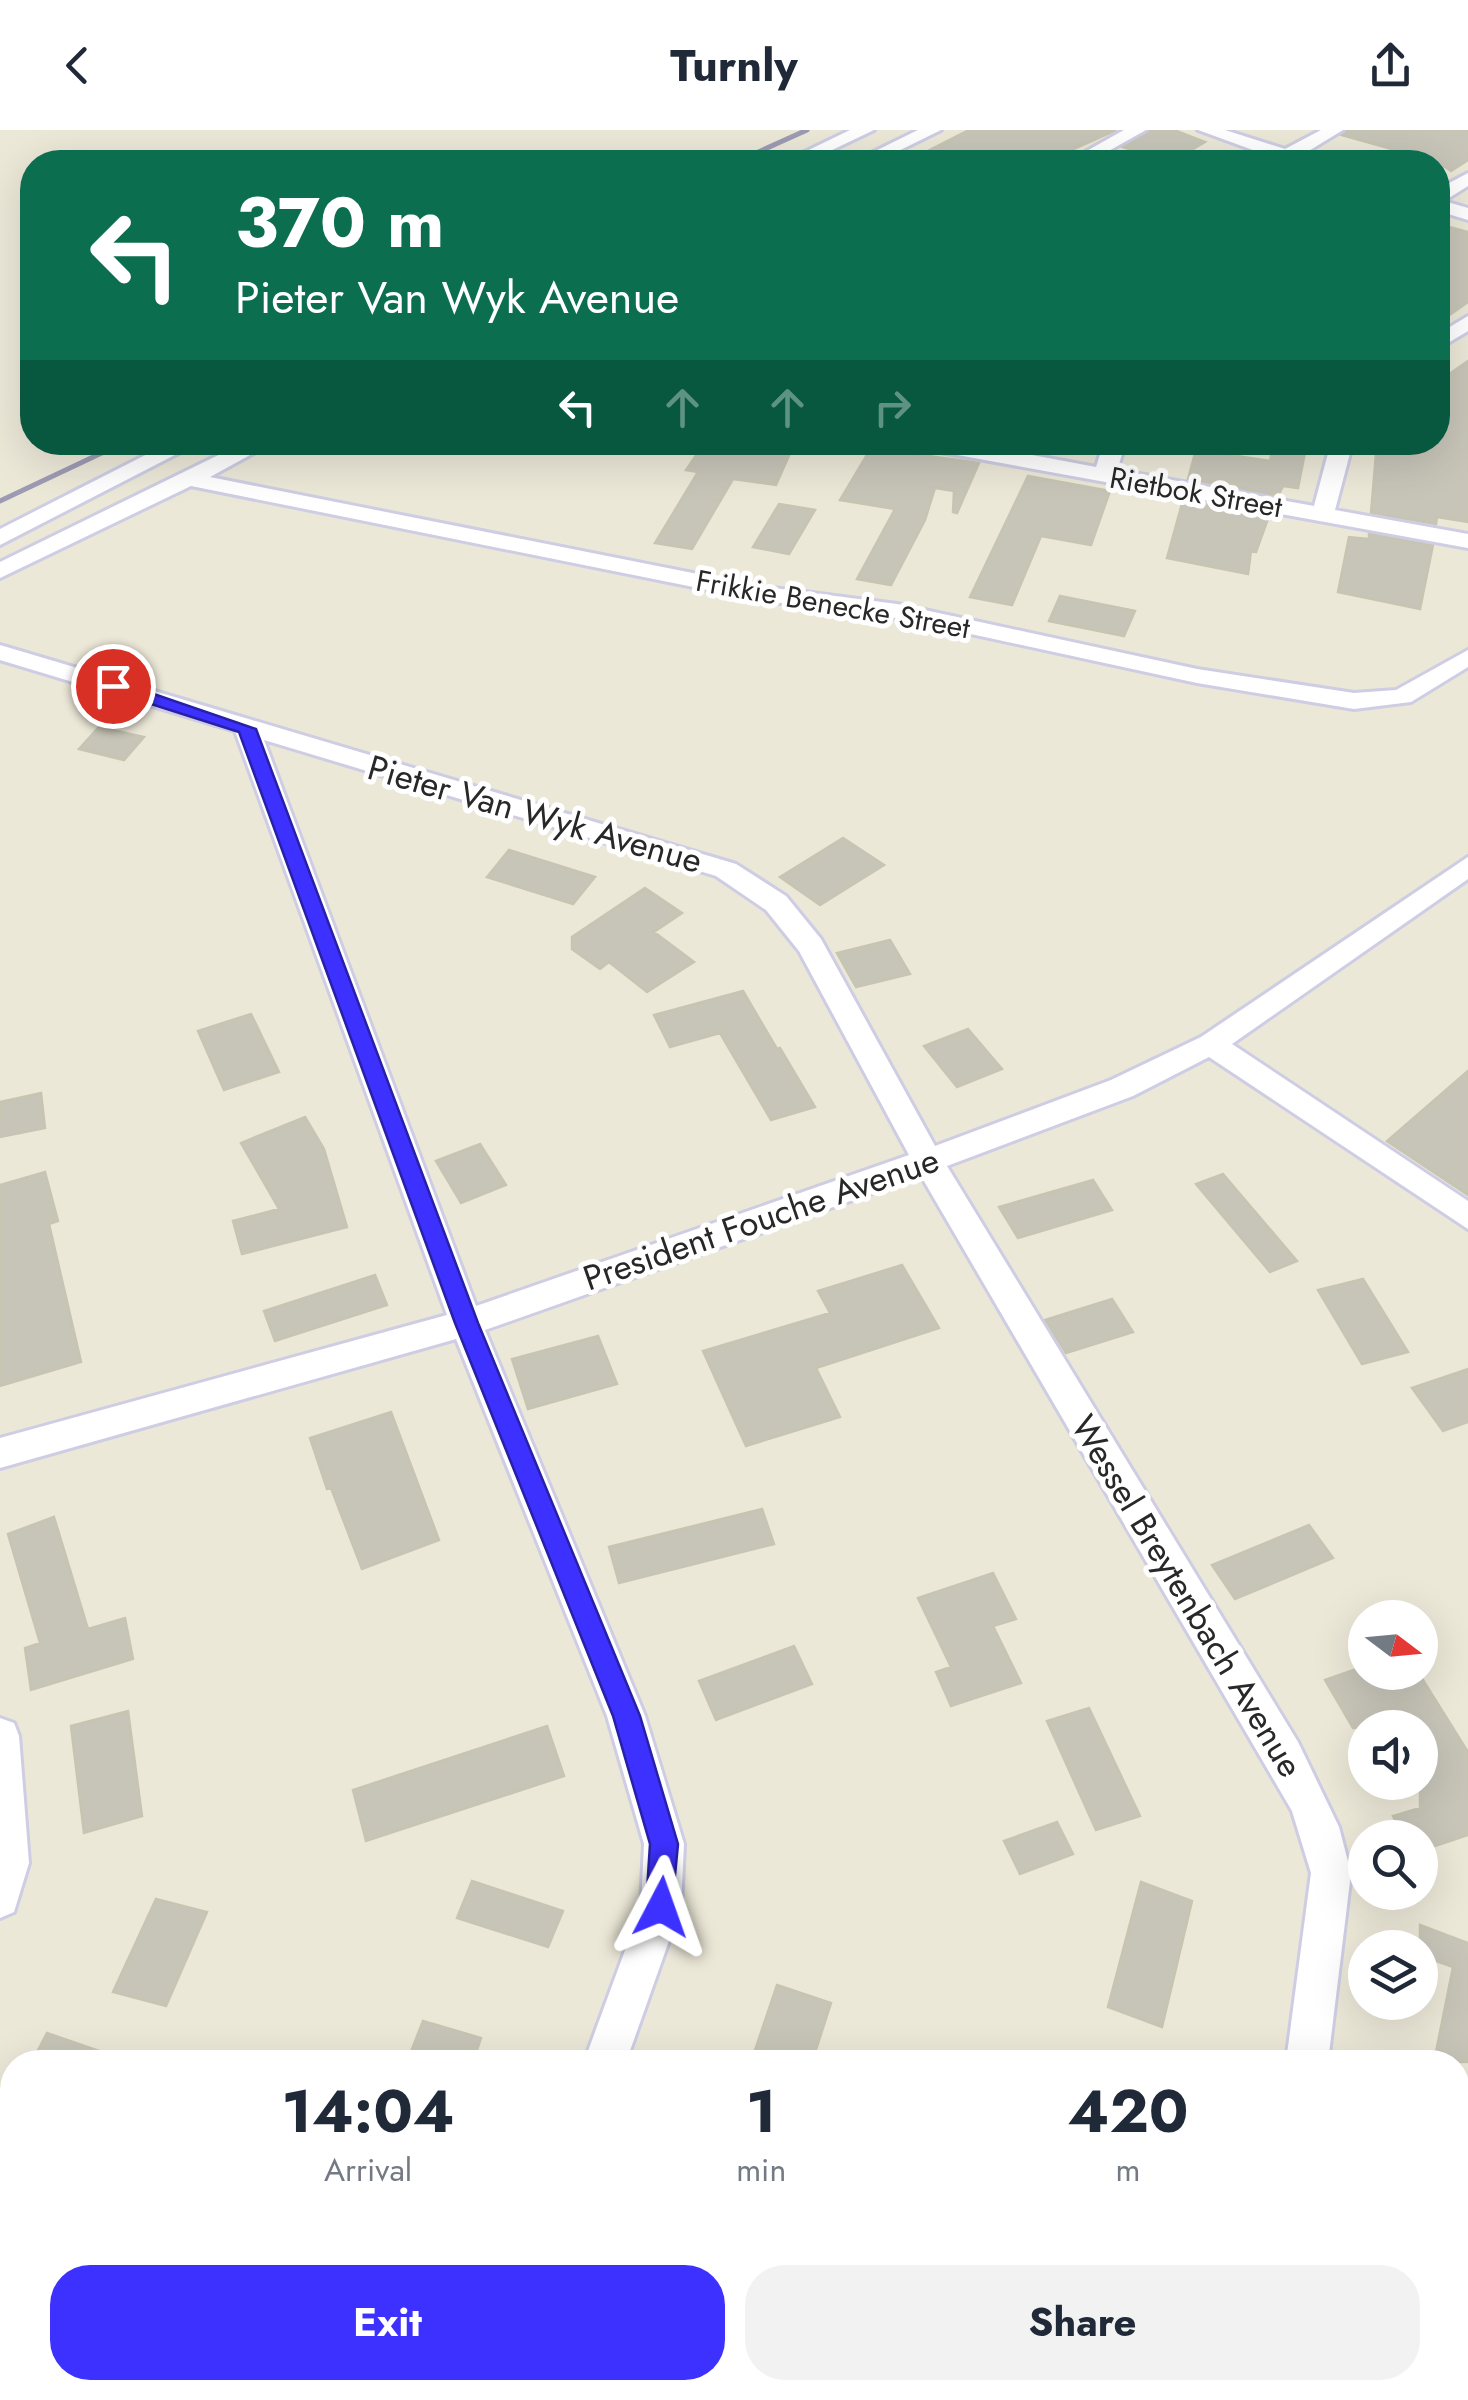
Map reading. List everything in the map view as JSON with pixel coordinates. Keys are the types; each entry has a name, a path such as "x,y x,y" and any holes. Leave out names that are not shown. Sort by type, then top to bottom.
{"street":[{"path":"820,150 865,130"},
{"path":"888,150 932,130"},
{"path":"1099,150 1137,130"},
{"path":"1207,130 1257,150"},
{"path":"1297,150 1334,130"},
{"path":"0,538 163,455"},
{"path":"0,571 237,455"},
{"name":"Rietbok Street","path":"995,455 1468,541"},
{"path":"1104,475 1111,455"},
{"path":"1323,514 1339,455"},
{"name":"Frikkie Benecke Street","path":"189,479 758,593 860,605 1198,676 1354,701 1402,697 1468,657"},
{"name":"Pieter Van Wyk Avenue","path":"0,652 726,870 776,903 811,946 928,1161"},
{"path":"247,729 466,1323 626,1716 664,1844 661,1907 609,2050"},
{"name":"President Fouche Avenue","path":"0,1453 466,1323 928,1161 1122,1088 1211,1044 1468,866"},
{"path":"1211,1044 1468,1217"},
{"name":"Wessel Breytenbach Avenue","path":"928,1161 1284,1755 1327,1843 1331,1873 1328,1916 1309,2050"},
{"path":"0,1736 9,1863 0,1898"}],"building":[{"path":"969,130 1116,130 1072,150 930,150"},
{"path":"1150,130 1174,130 1205,142 1191,150 1123,147"},
{"path":"1347,130 1468,130 1468,160 1451,171 1450,150 1395,150 1342,135"},
{"path":"1450,227 1468,232 1468,302 1450,315"},
{"path":"1468,361 1468,522 1437,517 1436,524 1371,513 1376,455 1450,455 1450,374"},
{"path":"696,455 789,455 776,485 733,479 692,549 655,543 698,472 686,470"},
{"path":"867,455 921,455 979,463 957,513 953,512 954,491 935,488 925,520 891,585 857,579 895,509 840,500"},
{"path":"1195,455 1270,461 1271,455 1304,455 1298,488 1283,486 1278,496 1188,479"},
{"path":"1028,476 1110,491 1091,545 1041,536 1012,605 970,597"},
{"path":"1183,500 1269,516 1256,552 1251,551 1248,574 1167,558"},
{"path":"779,504 815,510 789,554 753,547"},
{"path":"1369,534 1433,545 1420,609 1338,592 1349,537 1369,539"},
{"path":"1060,596 1135,611 1124,636 1049,621"},
{"path":"99,727 144,737 124,760 79,749"},
{"path":"843,838 884,865 820,905 780,877"},
{"path":"509,850 595,877 573,904 487,877"},
{"path":"645,888 682,913 654,932 694,962 647,992 609,962 600,969 572,949 572,937"},
{"path":"890,940 910,974 856,987 837,953"},
{"path":"743,991 815,1107 771,1120 720,1033 670,1047 654,1015"},
{"path":"251,1014 279,1072 224,1090 198,1031"},
{"path":"968,1029 1002,1069 957,1087 924,1046"},
{"path":"1468,1071 1468,1195 1387,1141"},
{"path":"41,1093 45,1128 0,1137 0,1102"},
{"path":"305,1117 324,1149 347,1227 242,1254 233,1221 279,1209 241,1143"},
{"path":"480,1144 506,1185 461,1203 436,1161"},
{"path":"45,1172 58,1221 49,1224 81,1362 0,1386 0,1185"},
{"path":"1223,1174 1297,1261 1270,1272 1196,1184"},
{"path":"1093,1180 1112,1210 1018,1238 999,1207"},
{"path":"902,1265 939,1328 816,1368 840,1417 746,1446 703,1351 830,1313 818,1291"},
{"path":"375,1275 387,1305 275,1341 264,1311"},
{"path":"1363,1279 1408,1352 1362,1364 1318,1290"},
{"path":"1112,1299 1133,1332 1066,1353 1045,1320"},
{"path":"598,1336 617,1384 528,1409 512,1359"},
{"path":"1468,1369 1468,1422 1443,1431 1412,1388"},
{"path":"391,1412 439,1540 362,1569 331,1488 327,1489 310,1438"},
{"path":"762,1509 774,1544 619,1583 609,1547"},
{"path":"54,1517 88,1629 125,1618 133,1659 31,1690 25,1648 40,1643 8,1534"},
{"path":"1309,1525 1333,1558 1235,1599 1212,1565"},
{"path":"993,1573 1016,1619 993,1626 1021,1683 951,1706 936,1672 951,1667 918,1598"},
{"path":"794,1646 812,1684 716,1720 699,1681"},
{"path":"1348,1672 1348,1690 1429,1690 1468,1752 1468,1835 1438,1845 1438,1820 1395,1820 1393,1816 1420,1808 1420,1800 1438,1800 1438,1710 1348,1710 1348,1719 1325,1680"},
{"path":"1089,1708 1140,1816 1096,1830 1047,1721"},
{"path":"128,1711 142,1816 84,1833 71,1726"},
{"path":"547,1726 564,1776 366,1841 353,1790"},
{"path":"1057,1822 1073,1854 1020,1874 1004,1841"},
{"path":"472,1881 563,1911 548,1947 457,1918"},
{"path":"1141,1882 1192,1901 1162,2027 1108,2007"},
{"path":"156,1899 207,1912 166,2006 113,1992"},
{"path":"1438,1932 1468,1943 1468,2050 1436,2050 1453,1967 1438,1962"},
{"path":"777,1985 831,2003 816,2050 755,2050"},
{"path":"423,2021 481,2038 477,2050 412,2050"},
{"path":"47,2033 96,2050 38,2050"}],"railway":[{"path":"763,150 807,130"},
{"path":"0,501 97,455"}],"route":[{"path":"113,686 247,729 466,1323 626,1716 656,1806 664,1844 661,1907"}]}
